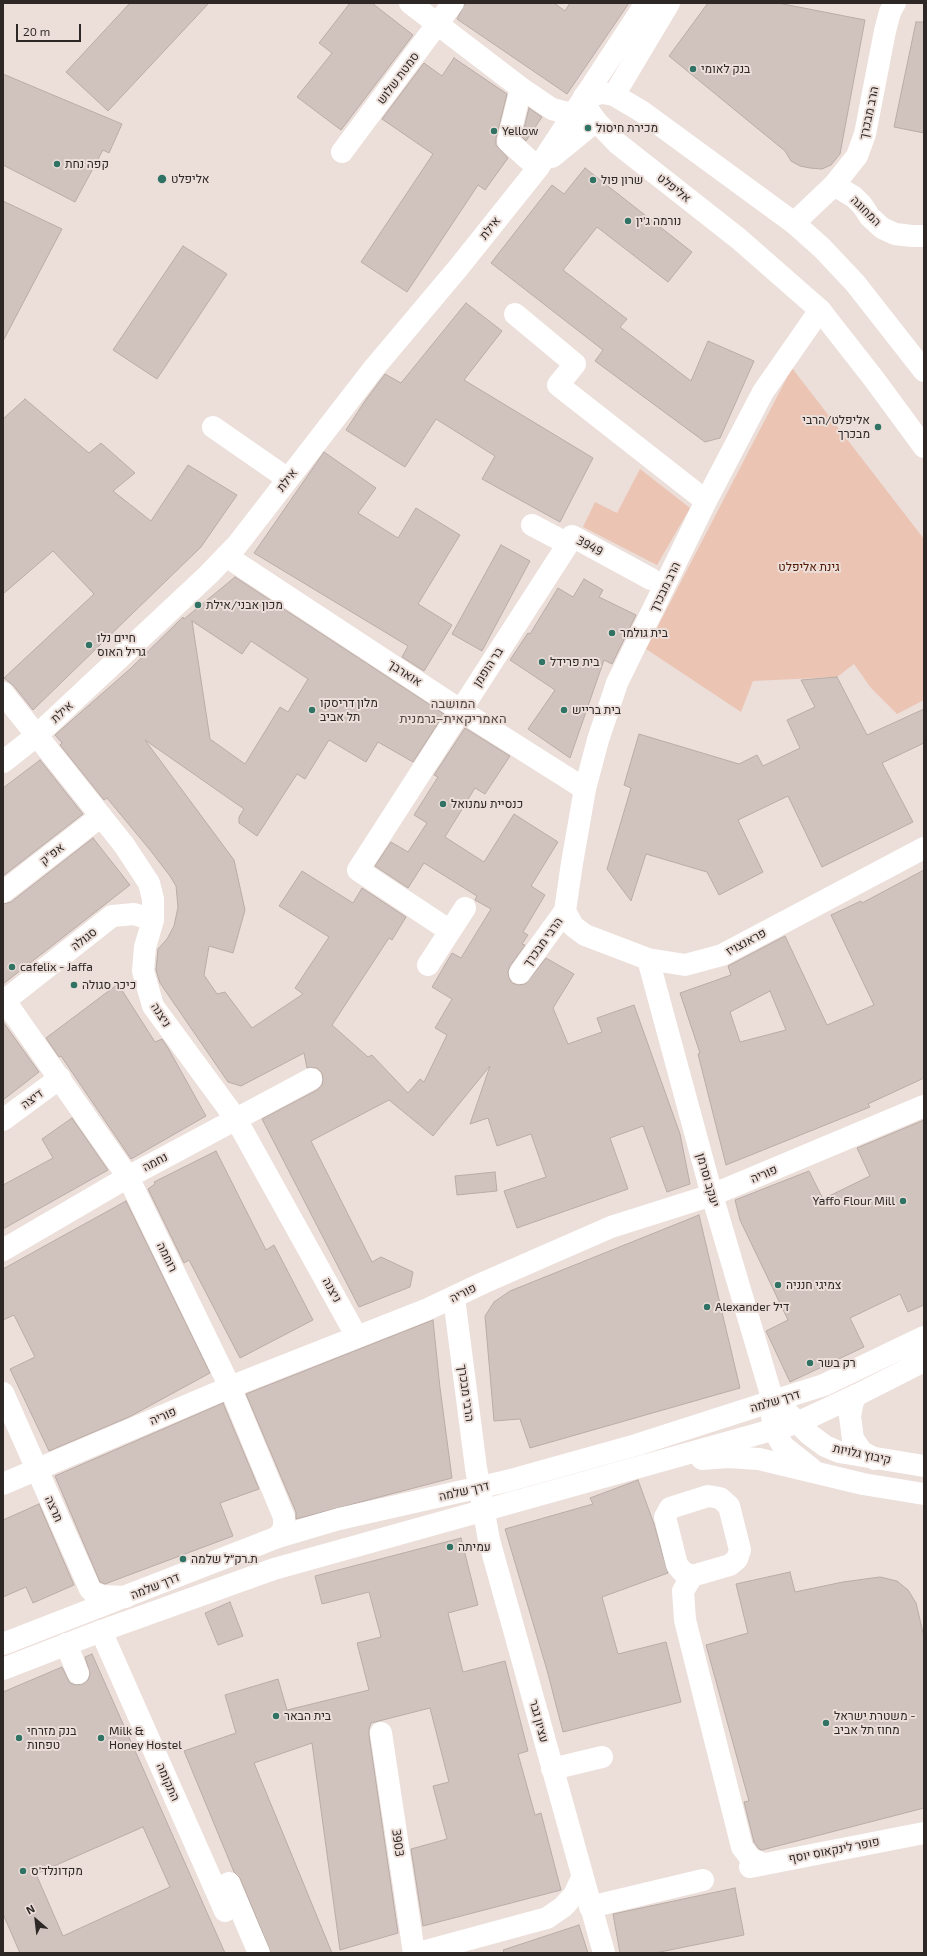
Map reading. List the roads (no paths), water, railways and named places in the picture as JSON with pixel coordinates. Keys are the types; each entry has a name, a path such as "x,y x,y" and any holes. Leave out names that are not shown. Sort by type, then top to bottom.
{"street":[{"path":"410,3 521,88 552,109 571,114"},
{"name":"סמטת שלוש","path":"342,152 453,3"},
{"name":"אילת","path":"3,762 36,736 226,556 374,368 459,267 538,168 571,114 584,97 646,3"},
{"path":"614,95 669,3"},
{"name":"הרב מבכרך","path":"794,223 834,185 857,156 862,145 887,6"},
{"path":"521,88 508,141 538,168"},
{"path":"584,97 602,93 614,95 641,111 794,223 822,248 855,283 924,371"},
{"name":"אליפלט","path":"584,97 589,111 596,121 617,143 738,239 820,310 874,379 924,447"},
{"name":"אילת","path":"538,168 596,121"},
{"name":"המחוגה","path":"834,185 858,201 870,217 882,228 895,234 924,236"},
{"name":"הרב מבכרך","path":"565,911 585,789 598,740 617,684 706,502 763,392 820,310"},
{"path":"515,314 574,364 558,385 706,502"},
{"path":"213,427 288,479"},
{"name":"3949","path":"532,525 568,544 572,536 652,579"},
{"name":"בר הופמן","path":"450,931 358,870 568,544"},
{"name":"אוארבך","path":"226,556 460,710 585,789"},
{"name":"ניצנה","path":"3,693 124,845 149,882 153,899 153,920 146,947 143,971 153,1006 236,1119 344,1311 357,1337"},
{"name":"אפ\"ק","path":"3,892 101,816"},
{"name":"פראנצויז","path":"565,911 574,926 585,935 648,959 685,965 722,955 924,848"},
{"path":"428,965 465,908"},
{"name":"הרבי מבכרך","path":"520,973 565,911"},
{"name":"סגולה","path":"4,1000 112,916 134,914 153,920"},
{"name":"יעקב וסרמן","path":"648,959 712,1195 773,1401"},
{"name":"רוחמה","path":"4,1000 128,1177 230,1387 284,1517 284,1528 278,1537"},
{"name":"דיצה","path":"3,1120 60,1078"},
{"name":"נחמה","path":"3,1250 128,1177 310,1079"},
{"name":"פוריה","path":"3,1484 230,1387 454,1298 483,1283 610,1227 712,1195 924,1106"},
{"name":"הרבי מבכרך","path":"454,1298 480,1488"},
{"name":"דרך שלמה","path":"3,1644 278,1537 339,1519 480,1488 636,1445 824,1385 924,1337"},
{"name":"דרך שלמה","path":"3,1669 101,1631 274,1569 644,1464 797,1423 857,1396 924,1361"},
{"name":"תרצה","path":"3,1394 90,1589 102,1596 126,1597"},
{"path":"857,1396 853,1401 850,1416 852,1434 857,1446 862,1452 875,1459"},
{"path":"773,1401 774,1430 783,1446 807,1466 826,1476"},
{"name":"קיבוץ גלויות","path":"773,1401 825,1446 839,1452 924,1466"},
{"path":"644,1464 728,1457 759,1459 826,1476 924,1494"},
{"name":"עציון גבר","path":"480,1488 491,1548 604,1953"},
{"name":"פופר לינקאוס יוסף","path":"692,1576 683,1590 685,1620 742,1847 754,1866 924,1833"},
{"name":"התקומה","path":"101,1631 224,1911"},
{"path":"66,1644 78,1673"},
{"name":"3903","path":"381,1733 414,1953"},
{"path":"552,1769 602,1757"},
{"path":"418,1953 547,1918 563,1908 574,1895 582,1878"},
{"path":"590,1907 704,1880"},
{"path":"215,1890 229,1883 259,1953"}],"place":[{"name":"בנק לאומי","path":"693,69"},
{"name":"מכירת חיסול","path":"588,128"},
{"name":"Yellow","path":"494,131"},
{"name":"קפה נחת","path":"57,164"},
{"name":"אליפלט","path":"162,179"},
{"name":"שרון פול","path":"593,180"},
{"name":"נורמה ג'ין","path":"628,221"},
{"name":"אליפלט/הרבי מבכרך","path":"878,427"},
{"name":"מכון אבני/אילת","path":"198,605"},
{"name":"בית גולמר","path":"612,633"},
{"name":"חיים נלו גריל האוס","path":"89,645"},
{"name":"בית פרידל","path":"542,662"},
{"name":"מלון דריסקו תל אביב","path":"312,710"},
{"name":"בית ברייש","path":"564,710"},
{"name":"כנסיית עמנואל","path":"443,804"},
{"name":"cafelix - Jaffa","path":"12,967"},
{"name":"כיכר סגולה","path":"74,985"},
{"name":"Yaffo Flour Mill","path":"903,1201"},
{"name":"צמיגי חנניה","path":"778,1285"},
{"name":"Alexander דיל","path":"707,1307"},
{"name":"רק בשר","path":"810,1363"},
{"name":"עמיתה","path":"450,1547"},
{"name":"ת.רק״ל שלמה","path":"183,1559"},
{"name":"בית הבאר","path":"276,1716"},
{"name":"משטרת ישראל - מחוז תל אביב","path":"826,1723"},
{"name":"בנק מזרחי טפחות","path":"19,1738"},
{"name":"Milk & Honey Hostel","path":"101,1738"},
{"name":"מקדונלד'ס","path":"23,1871"}],"district":[{"name":"המושבה האמריקאית–גרמנית","path":"453,712"}],"park label":[{"name":"גינת אליפלט","path":"809,567"}]}
